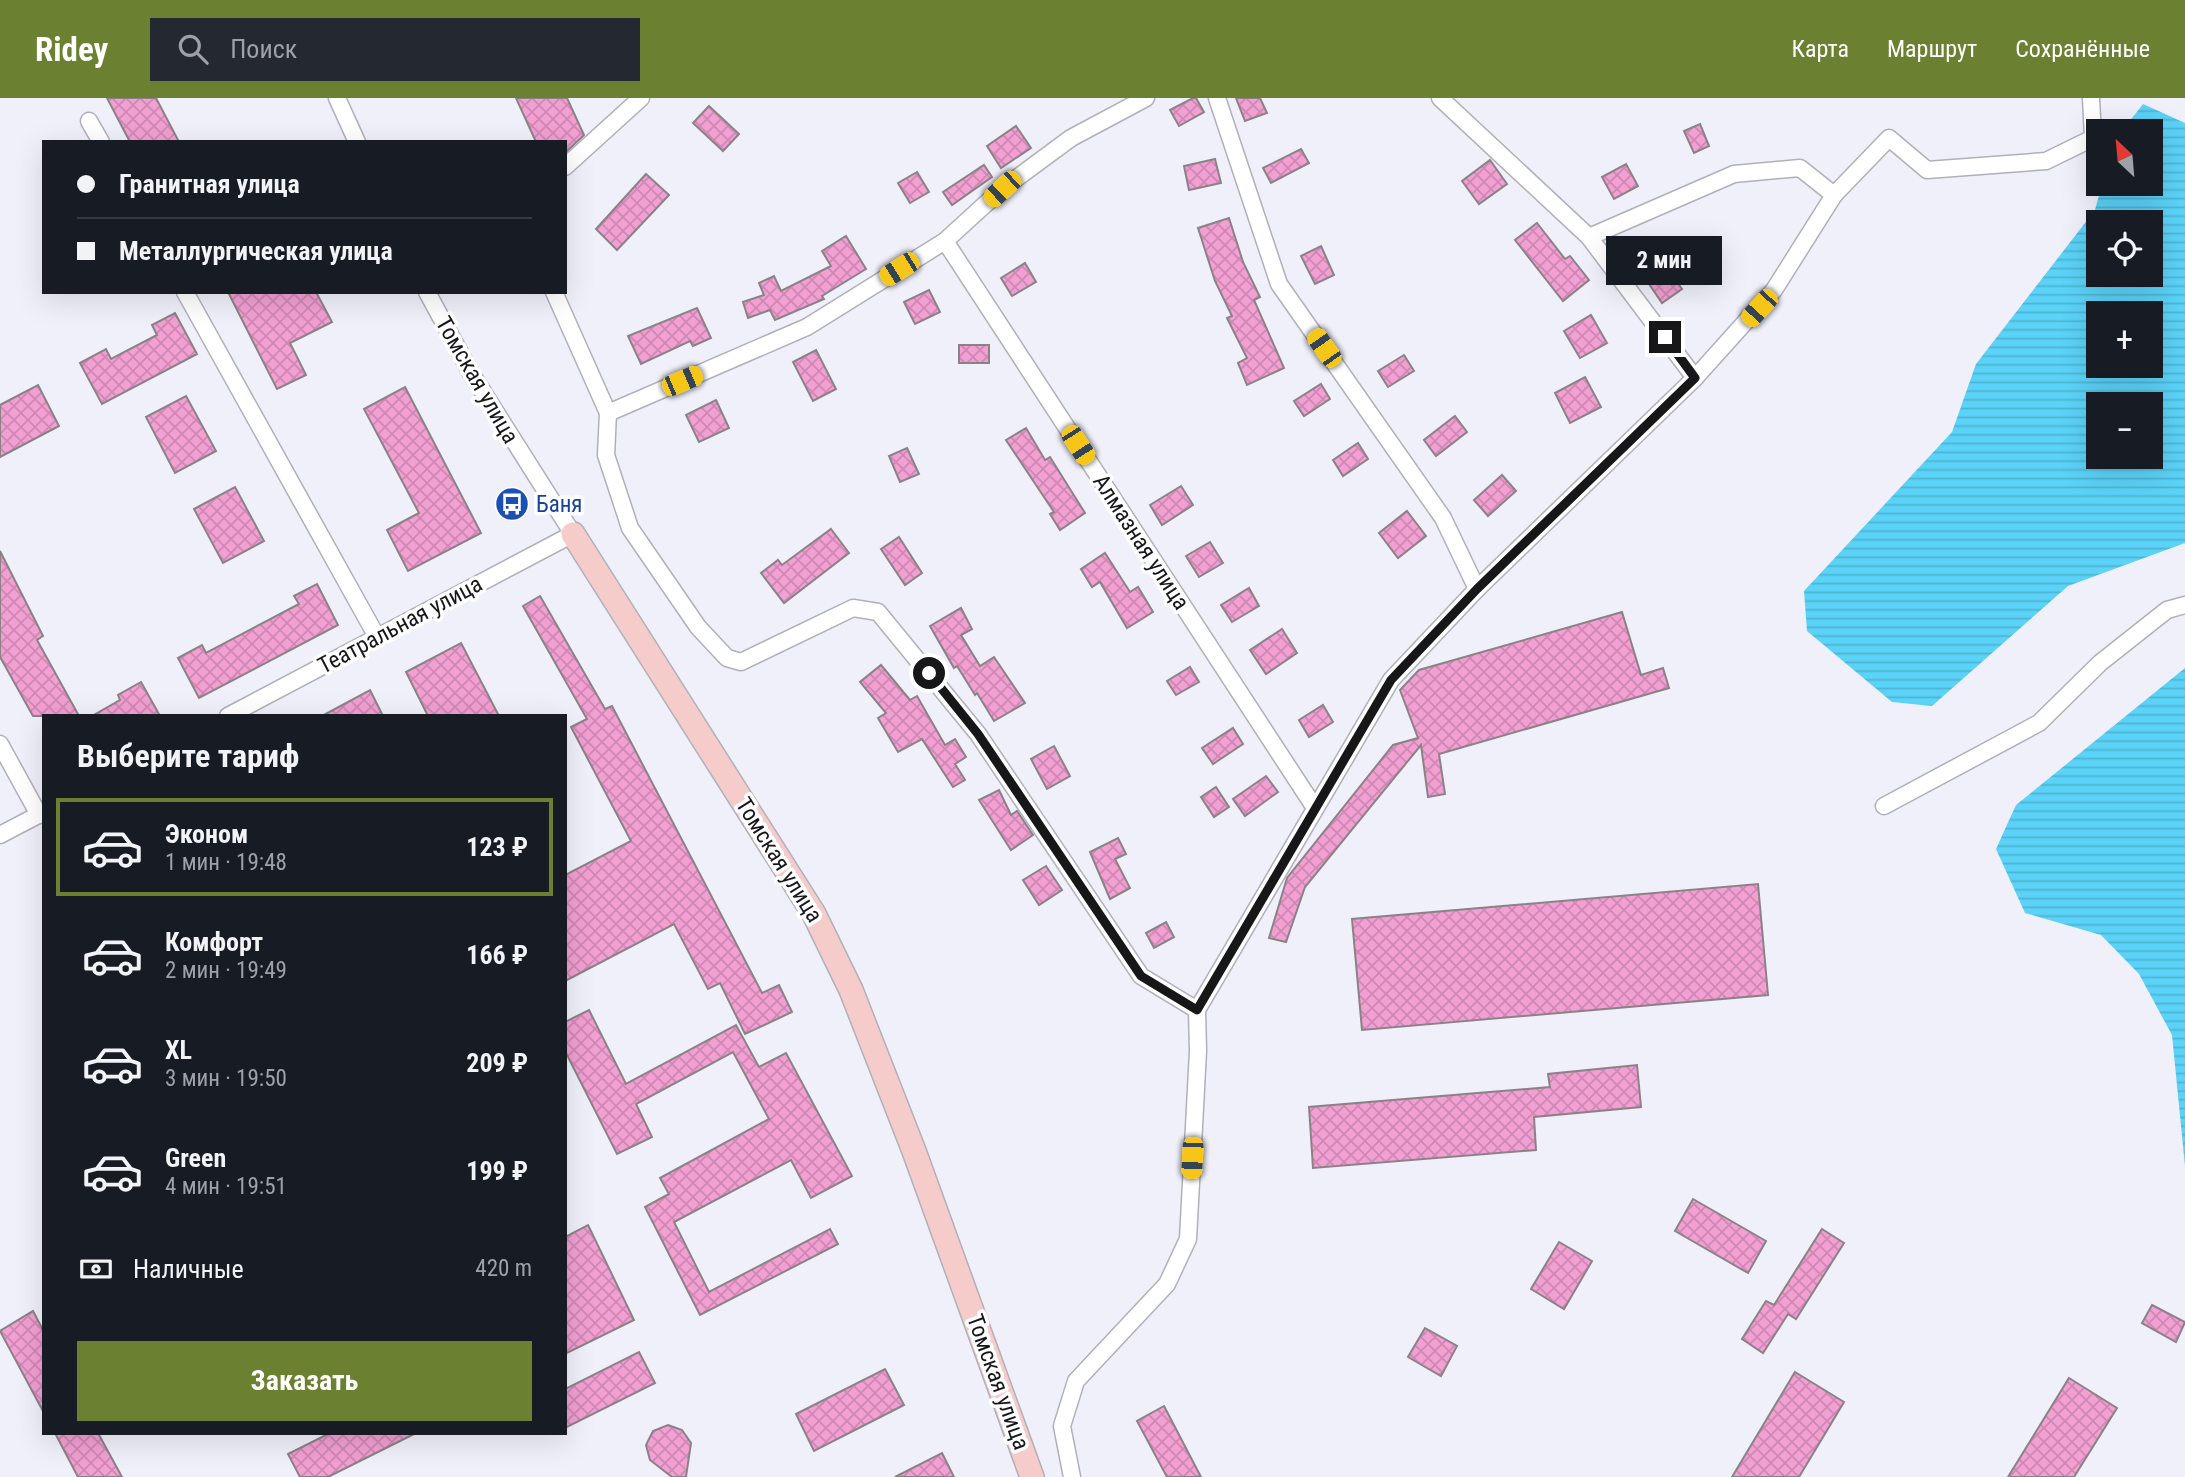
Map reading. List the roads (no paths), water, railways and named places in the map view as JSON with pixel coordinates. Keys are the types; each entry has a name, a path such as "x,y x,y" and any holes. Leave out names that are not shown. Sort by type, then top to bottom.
{"street":[{"path":"337,98 356,140"},
{"path":"567,165 641,98"},
{"path":"608,413 807,327 945,241 1002,189 1071,138 1146,98"},
{"path":"1217,98 1279,284 1443,518 1477,589"},
{"path":"1440,98 1589,237 1695,378"},
{"path":"1073,1477 1062,1426 1076,1381 1167,1284 1188,1239 1198,1051 1197,1010 1391,680 1477,589 1695,378 1774,290 1834,195 1889,138 1927,170 2046,161 2094,138 2091,98"},
{"path":"89,121 100,140"},
{"path":"1589,237 1734,174 1800,169 1834,195"},
{"name":"Алмазная улица","path":"945,241 1315,808"},
{"path":"186,294 377,637"},
{"name":"Томская улица","path":"428,294 500,421 814,914 869,1030 1032,1477"},
{"path":"555,294 608,413 606,455 630,528 698,626 727,657 741,662 853,608 878,612 978,734 1141,976 1197,1010"},
{"name":"Театральная улица","path":"232,714 573,534"},
{"path":"1884,806 2039,723 2101,663 2167,610 2185,605"},
{"path":"0,744 41,814 0,835"}],"water":[{"path":"2143,104 2185,123 2185,543 2068,586 1932,706 1892,702 1807,631 1804,591 1952,432 1976,364 2086,222 2086,287 2163,287 2163,210 2095,210 2099,196 2163,196 2163,119 2131,119"},
{"path":"2185,668 2185,1166 2172,1035 2139,974 2101,935 2025,913 1996,849 2016,805"}],"place":[{"name":"Баня","path":"512,504"}]}
